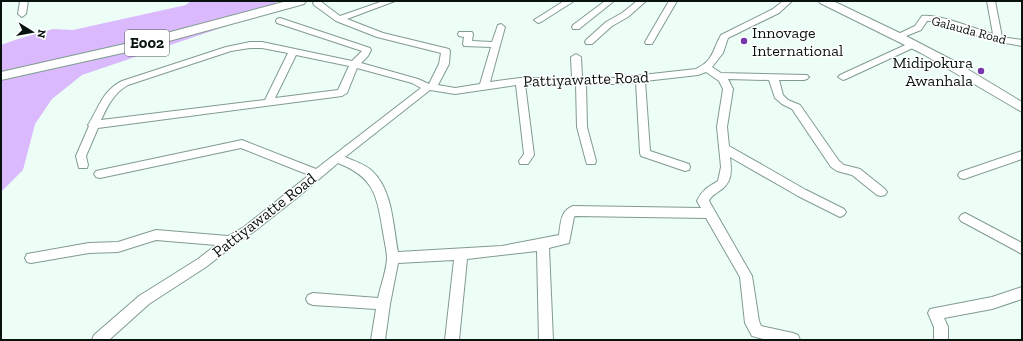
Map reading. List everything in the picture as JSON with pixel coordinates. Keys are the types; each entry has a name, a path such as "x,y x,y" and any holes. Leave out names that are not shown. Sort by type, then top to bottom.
{"highway":[{"name":"E002","path":"1,70 139,40 292,2"},
{"name":"E002","path":"1,76 146,43 292,2"}],"main road":[{"path":"824,1 914,44 983,82 1022,108"}],"street":[{"path":"22,14 24,1"},
{"path":"338,19 391,1"},
{"path":"538,20 570,1"},
{"path":"576,27 610,1"},
{"path":"589,42 609,24 625,15 642,1"},
{"path":"649,42 673,1"},
{"path":"788,1 776,11 724,37 718,56 706,68 721,76 728,89 722,127 726,167 723,183 706,194 703,201 746,276 752,323 757,331 793,340"},
{"path":"991,1 998,39"},
{"path":"317,3 338,19 380,35 446,51 444,64 430,87"},
{"name":"Galauda Road","path":"898,36 918,28 925,18 933,18 998,39 1022,43"},
{"path":"93,125 269,101 342,93 354,64 365,54 367,50 280,21"},
{"path":"484,87 500,27"},
{"path":"462,34 468,34 468,44 496,45"},
{"path":"843,77 914,44"},
{"name":"Pattiyawatte Road","path":"83,165 81,156 93,125 107,99 115,88 230,49 250,45 262,45 354,64 415,81 430,87 454,91 520,81 615,81 698,72 706,68"},
{"path":"269,101 293,52"},
{"path":"576,57 582,127 591,161"},
{"path":"721,76 804,76"},
{"path":"774,76 778,96 785,102 796,107 835,164 841,168 856,172 882,192"},
{"path":"640,78 646,153 685,167"},
{"path":"520,81 529,144 529,155 524,161"},
{"name":"Pattiyawatte Road","path":"99,340 144,300 202,263 248,230 336,158 430,87"},
{"path":"100,174 242,144 318,174"},
{"path":"724,148 802,193 840,212"},
{"path":"964,175 1022,155"},
{"path":"336,158 352,164 369,175 381,194 393,258 383,304 378,340"},
{"path":"393,258 461,254 543,245 565,239 568,215 573,211 709,213"},
{"path":"965,218 1022,249"},
{"path":"30,258 89,248 118,247 156,235 230,242"},
{"path":"543,245 546,340"},
{"path":"452,340 461,254"},
{"path":"941,340 941,327 935,313 992,303 1022,293"},
{"path":"313,299 383,304"}],"shaded area":[{"path":"191,1 278,1 259,15 82,75 52,99 35,124 23,170 1,192 1,45 53,29 73,30 186,5"}],"place":[{"name":"Innovage International","path":"744,41"},
{"name":"Midipokura Awanhala","path":"981,71"}]}
